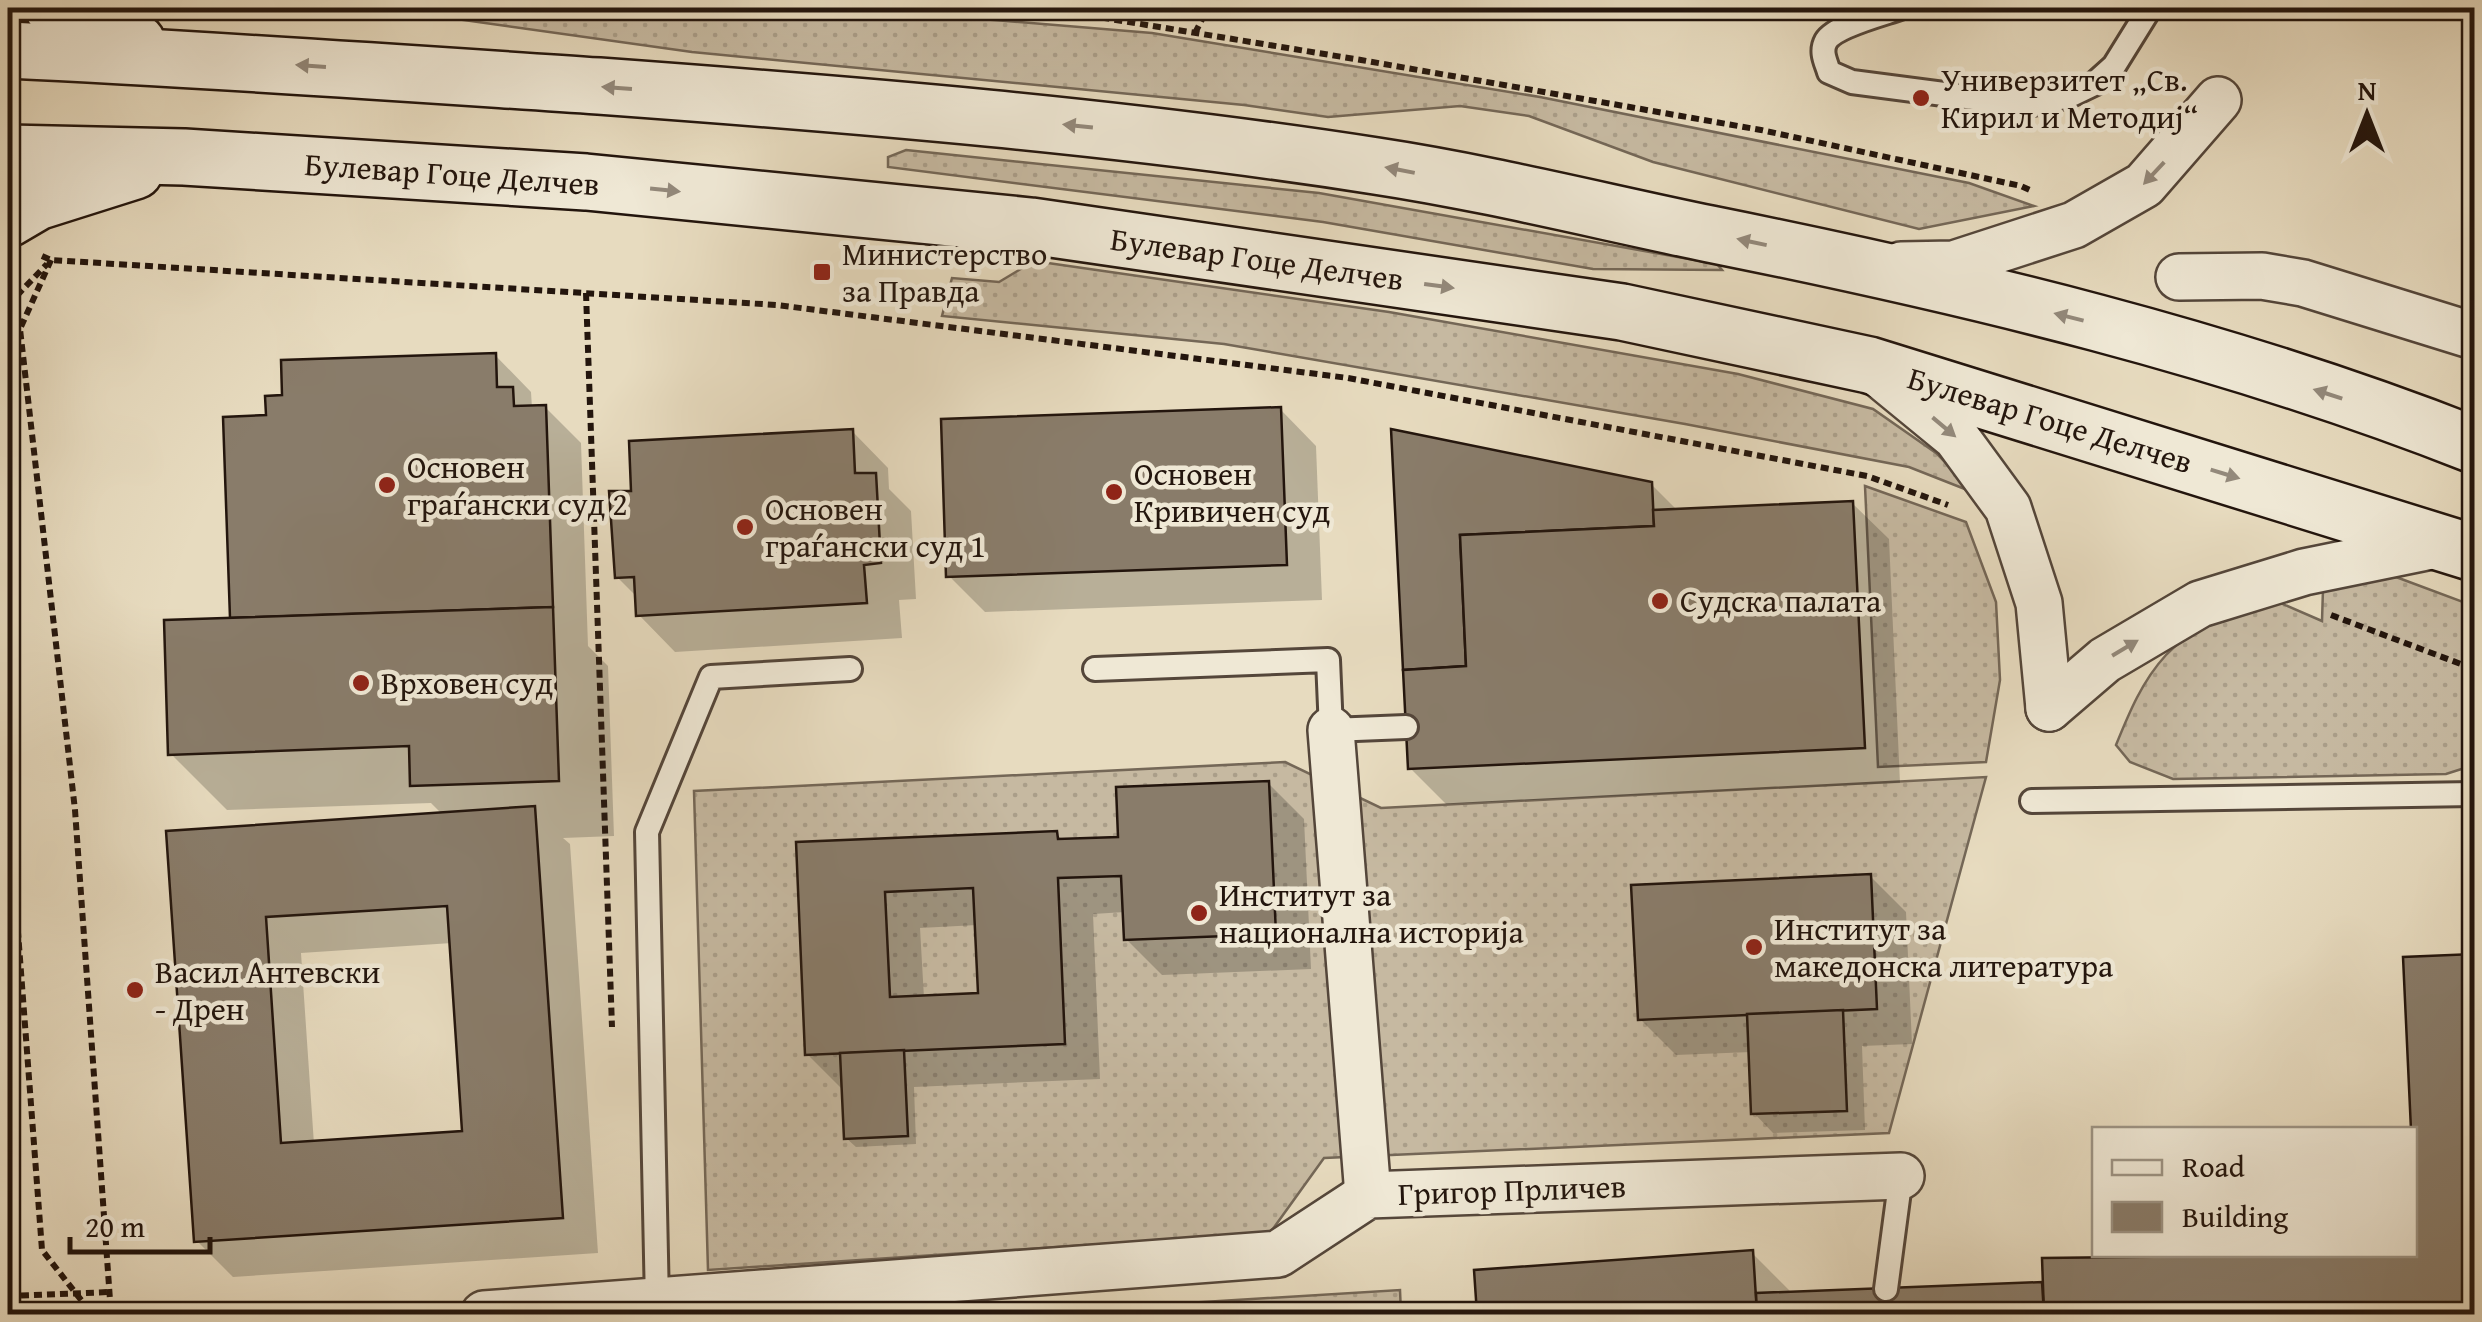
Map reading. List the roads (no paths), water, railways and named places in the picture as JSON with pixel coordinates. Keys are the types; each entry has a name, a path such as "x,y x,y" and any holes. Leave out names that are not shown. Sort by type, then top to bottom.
{"street":[{"path":"54,8 107,35 208,59"},
{"path":"8,50 208,59 838,104 1183,138 1384,167 1865,265 2163,341 2421,424 2474,445"},
{"path":"1865,265 1954,264 2074,226 2144,185 2218,100"},
{"name":"Булевар Гоце Делчев","path":"8,153 184,158 586,182 1031,226 1622,312 1868,366 2461,548"},
{"path":"22,237 37,202 184,158"},
{"path":"2180,277 2262,276 2303,282 2474,336"},
{"path":"1868,366 1956,436 2008,508 2040,603 2049,708 2105,660 2200,604 2274,580 2461,548"},
{"path":"1331,730 1368,1195"},
{"name":"Григор Прличев","path":"484,1314 674,1306 1278,1254 1368,1195 1900,1176"}],"lane":[{"path":"1900,8 1826,40 1822,54 1830,72 1852,82 2028,105 2068,96 2094,84 2114,66 2150,8"},
{"path":"1095,669 1328,660 1331,730 1406,728"},
{"path":"674,1306 647,832 712,677 850,669"},
{"path":"2032,801 2474,794"},
{"path":"1886,1289 1900,1176"}],"place":[{"name":"Универзитет „Св. Кирил и Методиј“","path":"1921,98"},
{"name":"Министерство за Правда","path":"822,272"},
{"name":"Основен граѓански суд 2","path":"387,485"},
{"name":"Основен Кривичен суд","path":"1114,492"},
{"name":"Основен граѓански суд 1","path":"745,527"},
{"name":"Судска палата","path":"1660,601"},
{"name":"Врховен суд","path":"361,683"},
{"name":"Институт за национална историја","path":"1199,913"},
{"name":"Институт за македонска литература","path":"1754,947"},
{"name":"Васил Антевски - Дрен","path":"135,990"}]}
